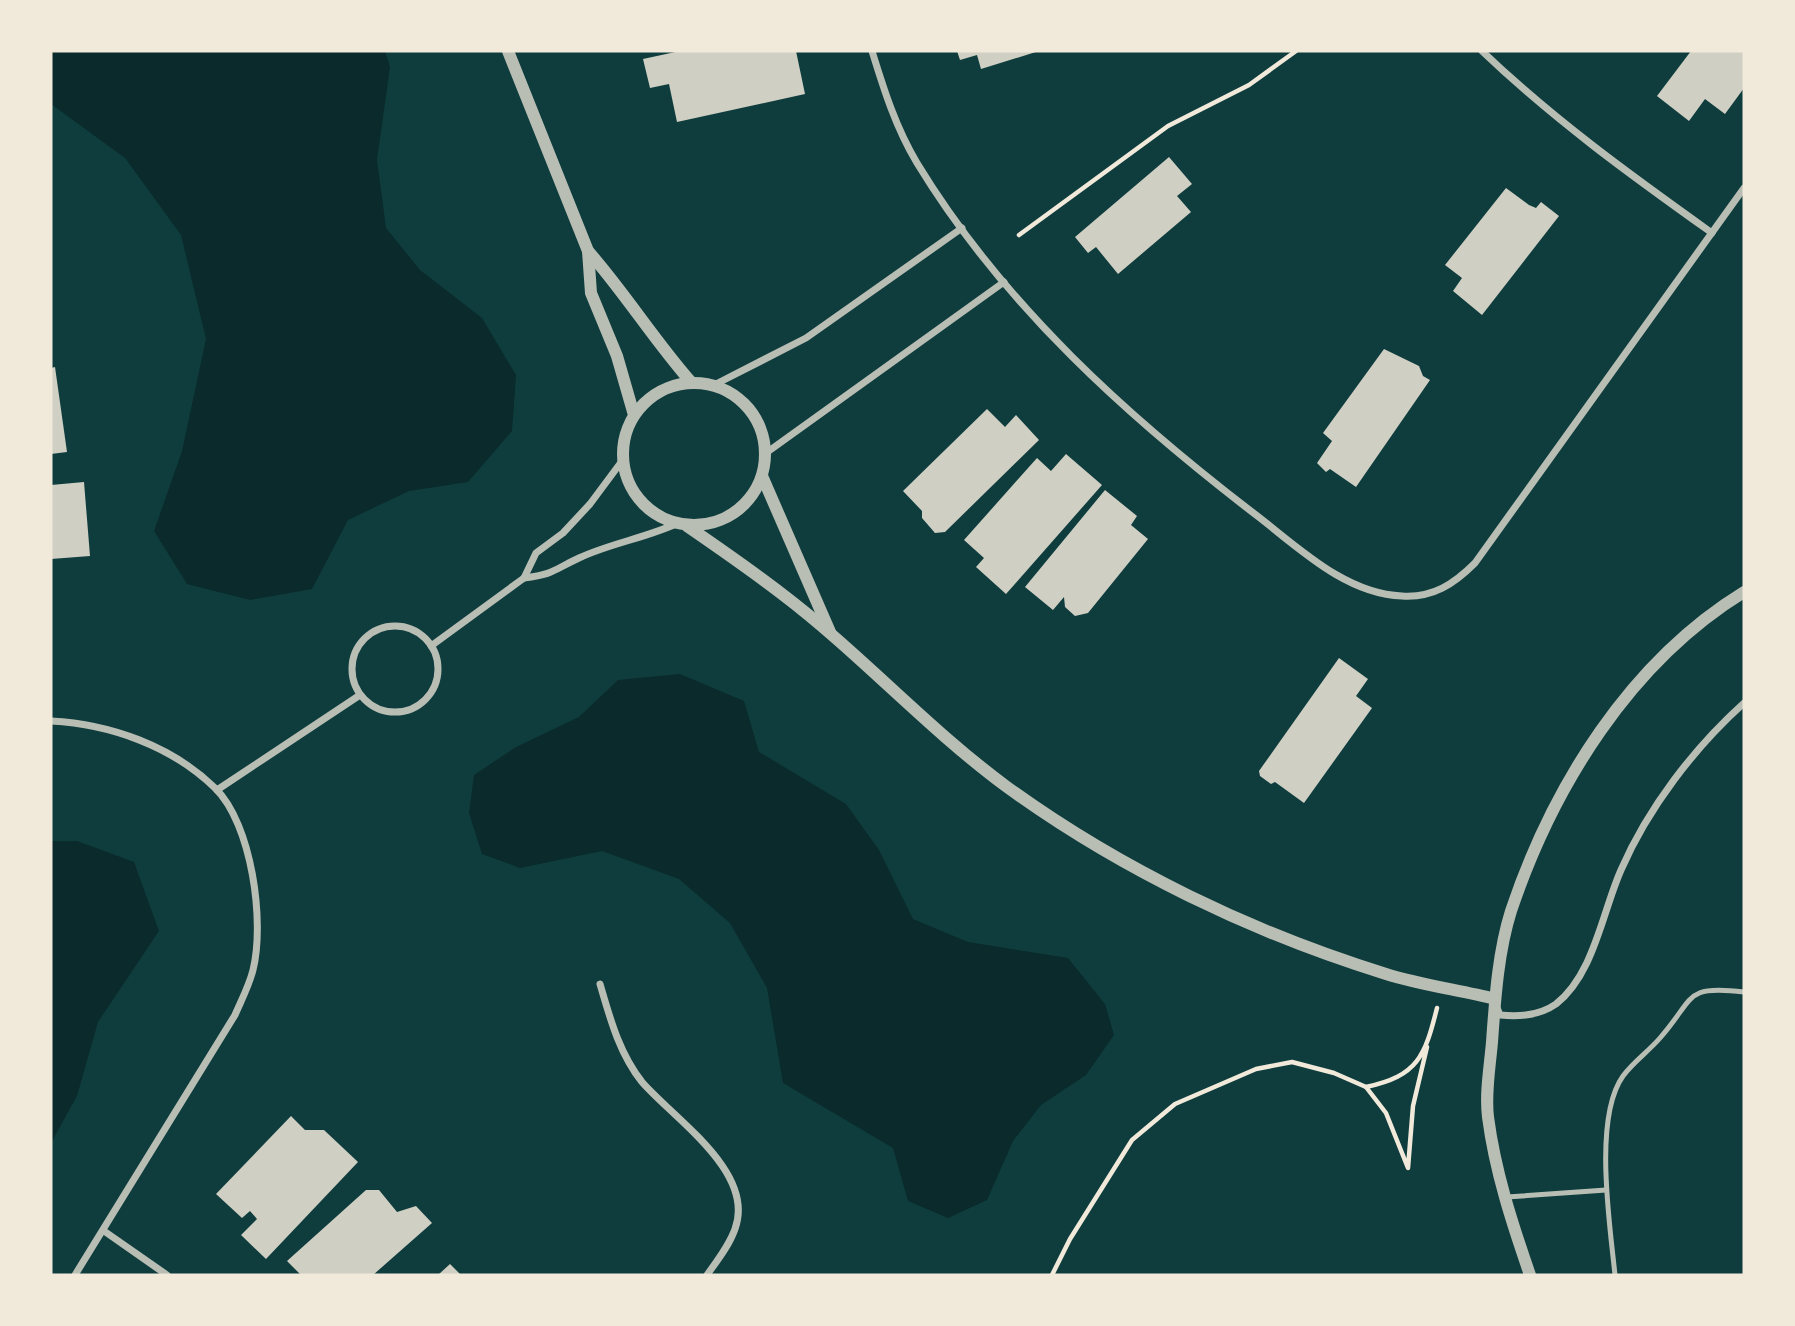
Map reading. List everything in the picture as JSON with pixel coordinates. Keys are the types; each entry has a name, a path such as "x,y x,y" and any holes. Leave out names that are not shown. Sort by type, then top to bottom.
{"street":[{"path":"508,51 588,251 591,293 617,356 634,415"},
{"path":"873,51 890,107 917,162 962,228 1004,282 1059,345 1146,428 1325,568 1371,591 1400,597 1426,596 1455,583 1475,563 1744,188"},
{"path":"1482,51 1528,95 1592,146 1712,233"},
{"path":"714,385 806,338 962,228"},
{"path":"588,251 615,282 661,348 691,382"},
{"path":"766,453 1004,282"},
{"path":"524,578 552,575 579,558 682,525 712,524 735,514 753,496 762,476 766,453 762,431 751,410 735,395 714,385 691,382 669,387 649,398 634,415 625,435 622,461 629,485 643,505 663,520 682,525 783,594 903,702 1007,787 1096,844 1188,896 1284,937 1387,975 1495,999"},
{"path":"431,646 524,578 536,553 581,514 622,461"},
{"path":"762,476 831,636"},
{"path":"1530,1275 1503,1198 1487,1114 1495,999 1511,914 1547,822 1592,741 1661,659 1744,592"},
{"path":"393,626 421,635 431,646 437,660 437,675 426,699 416,707 390,712 377,709 360,695 352,679 352,663 356,649 366,637 379,629 393,626"},
{"path":"217,790 360,695"},
{"path":"1495,999 1500,1016 1525,1017 1555,1004 1579,977 1621,868 1661,797 1715,729 1744,703"},
{"path":"51,722 95,727 135,737 186,765 217,790 237,826 248,855 257,895 258,937 253,972 235,1015 75,1275"},
{"path":"600,984 617,1041 641,1081 719,1161 732,1180 738,1203 736,1228 707,1275"},
{"path":"104,1231 167,1275"}],"lane":[{"path":"1615,1275 1606,1190 1610,1108 1622,1078 1660,1038 1692,996 1709,988 1744,992"},
{"path":"1503,1198 1606,1190"}],"path":[{"path":"1019,235 1168,126 1249,85 1296,51"},
{"path":"1052,1275 1070,1239 1132,1140 1175,1104 1256,1069 1292,1062 1334,1073 1366,1087 1386,1113 1408,1168 1413,1106 1442,987"},
{"path":"1366,1087 1393,1081 1413,1066 1427,1047"}],"water":[{"path":"51,51 385,51 390,67 377,160 386,228 420,270 482,318 516,375 512,431 468,482 409,491 348,520 312,589 250,600 187,584 154,531 182,451 206,339 181,235 125,158 51,104"},
{"path":"680,674 744,701 759,752 846,804 879,850 913,919 968,942 1068,958 1105,1004 1114,1035 1086,1075 1041,1105 1013,1141 987,1200 948,1218 908,1201 893,1148 783,1083 767,988 730,923 679,879 602,851 520,868 482,854 469,813 474,775 516,747 579,717 618,680"},
{"path":"51,841 77,841 134,862 159,931 98,1022 77,1096 51,1143"}],"building":[{"path":"680,51 796,51 805,94 677,122 669,84 650,88 643,59"},
{"path":"957,51 1039,51 981,69 977,55 960,60"},
{"path":"1691,51 1744,51 1744,88 1725,114 1705,99 1689,121 1657,96"},
{"path":"1169,157 1192,184 1177,196 1191,212 1118,274 1096,247 1088,253 1075,237"},
{"path":"1506,188 1529,205 1536,208 1541,202 1559,216 1482,315 1453,291 1462,278 1445,265"},
{"path":"1384,349 1419,366 1423,376 1430,380 1356,487 1330,469 1326,472 1317,463 1332,441 1323,433"},
{"path":"55,367 67,452 51,454 51,368"},
{"path":"987,409 1005,427 1016,415 1039,440 945,532 935,533 922,518 922,511 903,491"},
{"path":"1066,454 1102,485 1006,594 976,567 984,558 964,540 1037,458 1051,471"},
{"path":"84,482 90,556 51,559 51,485"},
{"path":"1105,490 1137,516 1131,525 1148,539 1088,613 1075,616 1065,607 1064,597 1053,610 1025,587"},
{"path":"1339,658 1368,679 1356,696 1372,708 1304,803 1275,782 1271,784 1260,776 1259,771"},
{"path":"291,1116 305,1130 324,1130 358,1162 266,1259 241,1235 257,1219 250,1211 242,1218 216,1194"},
{"path":"366,1190 379,1190 397,1212 416,1206 432,1223 373,1275 301,1275 287,1261"},
{"path":"450,1264 461,1275 438,1275"}]}
